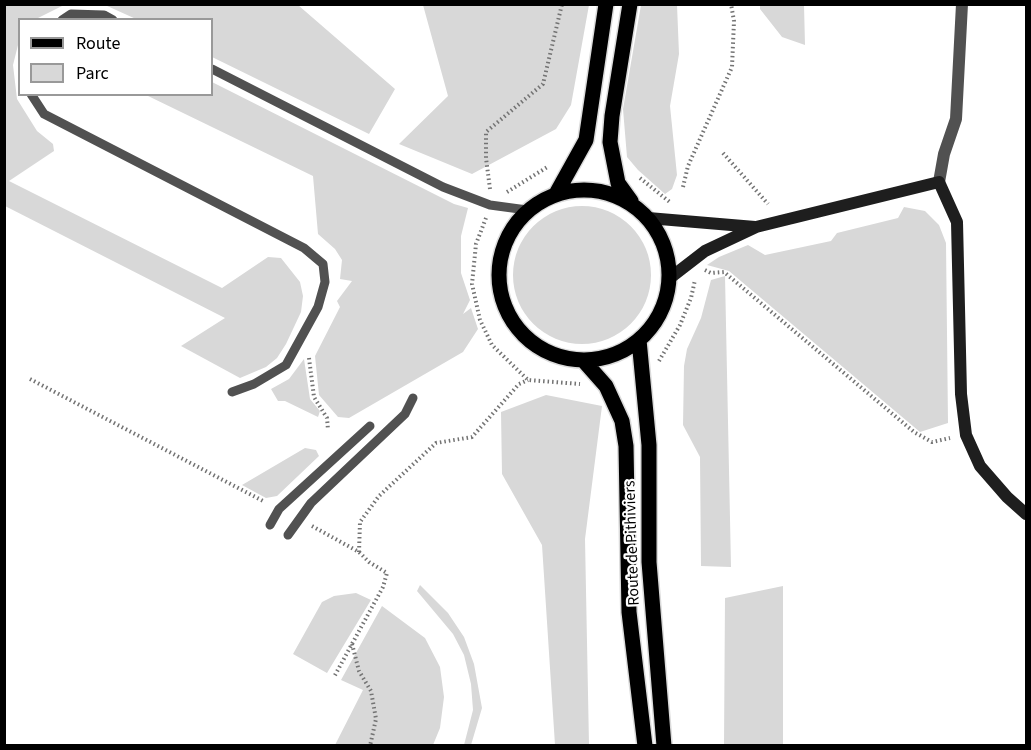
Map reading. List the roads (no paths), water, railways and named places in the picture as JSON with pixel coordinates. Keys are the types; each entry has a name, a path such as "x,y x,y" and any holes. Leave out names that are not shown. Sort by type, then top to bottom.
{"main road":[{"path":"556,194 586,140 606,4"},
{"path":"630,4 612,116 613,166 618,183 648,219 665,246 670,278 661,312 639,340 622,351 603,358 583,360 551,354 534,345 509,317 502,300 498,268 501,251 516,222 527,210 556,194 576,189 597,190 617,196 635,206"},
{"name":"Route de Pithiviers","path":"639,340 640,374 647,411 649,561 664,746"},
{"name":"Route de Pithiviers","path":"583,360 606,386 618,408 626,446 629,612 645,746"}],"street":[{"path":"962,4 956,119 944,154 939,182 957,222 961,394 966,435 980,466 1007,497 1026,514"},
{"path":"670,278 705,251 756,227 939,182"},
{"path":"648,219 756,227"}],"lane":[{"path":"65,18 72,14 104,15 109,18"},
{"path":"213,70 442,187 490,204 527,210"},
{"path":"32,96 44,114 304,248 322,264 325,282 318,307 286,365 254,384 232,392"},
{"path":"288,535 311,503 405,414 413,398"},
{"path":"270,525 279,509 370,426"}]}
